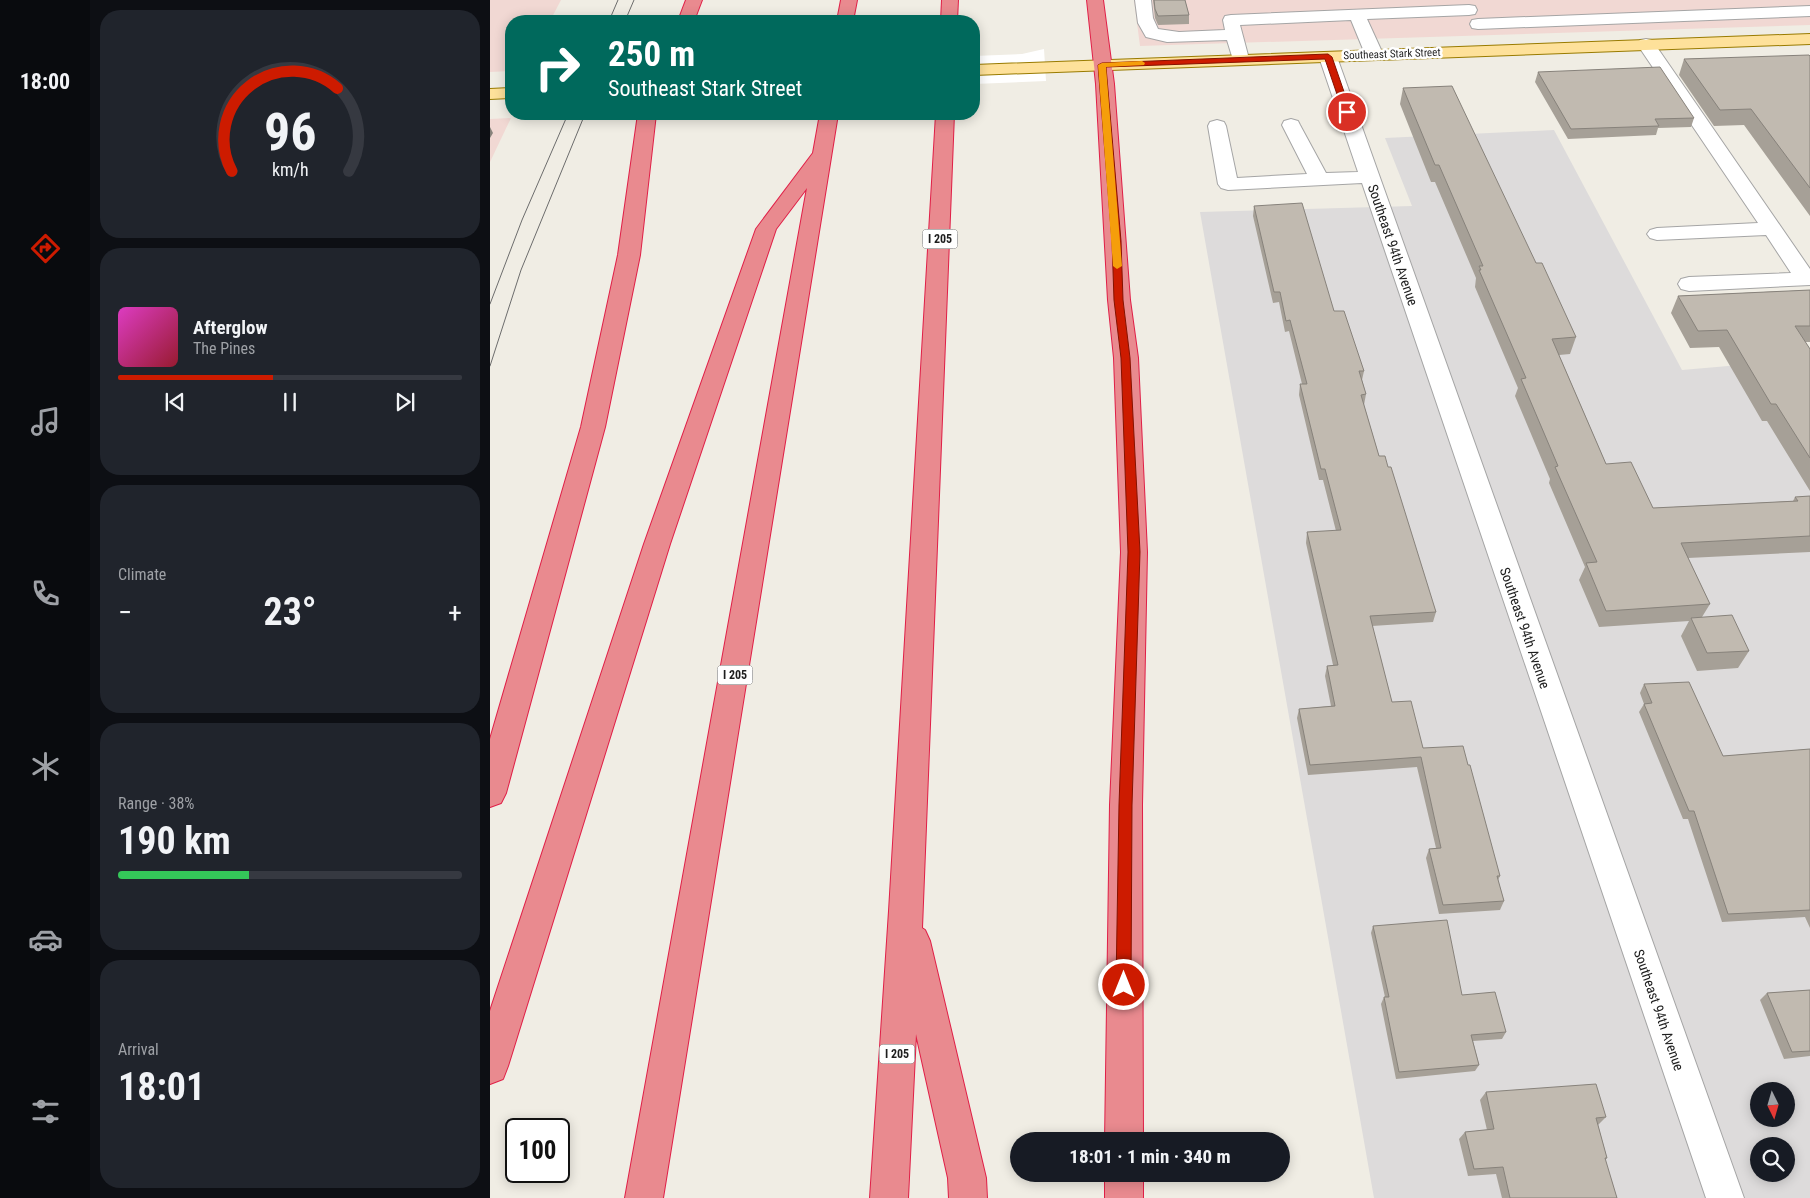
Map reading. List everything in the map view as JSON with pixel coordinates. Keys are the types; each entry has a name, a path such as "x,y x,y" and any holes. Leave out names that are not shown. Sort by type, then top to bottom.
{"highway":[{"path":"688,15 694,0"},
{"path":"846,15 849,0"},
{"path":"949,15 950,0"},
{"path":"1095,0 1102,65 1119,300 1126,358 1134,552 1126,805 1124,1132"},
{"path":"490,793 593,427 629,254 646,120"},
{"name":"I 205","path":"644,1198 828,120"},
{"name":"I 205","path":"889,1198 906,911 945,120"},
{"path":"490,1066 657,544 766,229 822,152"},
{"path":"906,911 967,1178 968,1198"},
{"path":"1124,1182 1124,1198"}],"main road":[{"name":"Southeast Stark Street","path":"980,70 1810,39"},
{"path":"490,94 505,93"}],"street":[{"path":"1143,0 1147,26 1153,34 1166,37 1231,20 1470,11 1810,10"},
{"path":"1320,0 1327,16"},
{"path":"1470,11 1494,50"},
{"path":"1357,15 1374,54"},
{"path":"1231,20 1240,59"},
{"path":"1646,44 1806,279 1689,284"},
{"name":"Southeast 94th Avenue","path":"1328,57 1725,1198"},
{"path":"1291,125 1319,179"},
{"path":"1217,126 1228,184 1369,177"},
{"path":"1657,234 1772,229"}],"shaded area":[{"path":"490,0 561,0 553,15 505,15 505,71 490,72"},
{"path":"1134,0 1810,0 1810,25 1140,46"},
{"path":"490,119 510,120 490,162"},
{"path":"1554,130 1682,370 1810,359 1810,1198 1374,1198 1200,212 1412,206 1385,138"}],"pier":[{"path":"1044,49 1046,81 980,84 980,56 1022,54"}],"building":[{"path":"1154,0 1185,0 1189,15 1158,16"},
{"path":"1809,55 1810,188 1751,109 1720,110 1684,59"},
{"path":"1660,67 1694,118 1655,119 1659,126 1571,129 1538,72"},
{"path":"1452,86 1536,263 1542,263 1576,337 1552,339 1606,464 1631,462 1653,508 1798,501 1795,497 1810,496 1810,536 1681,543 1710,604 1606,611 1586,563 1597,562 1555,467 1558,466 1521,379 1526,378 1479,270 1481,270 1479,266 1483,266 1439,165 1435,165 1403,88"},
{"path":"1302,203 1334,311 1344,311 1364,371 1359,371 1366,394 1361,395 1379,456 1385,456 1388,467 1391,467 1436,612 1370,616 1392,702 1411,701 1423,748 1463,746 1468,765 1470,765 1500,876 1497,876 1504,901 1443,905 1429,849 1441,848 1421,757 1310,765 1299,709 1335,706 1327,666 1338,665 1307,532 1341,530 1325,469 1321,469 1300,384 1307,384 1290,320 1286,321 1280,292 1274,292 1254,206"},
{"path":"1810,290 1810,326 1795,326 1810,349 1810,458 1776,404 1771,404 1727,330 1698,331 1678,296"},
{"path":"1732,615 1749,651 1707,653 1691,618"},
{"path":"1689,682 1723,756 1810,749 1810,910 1728,914 1694,811 1689,811 1644,704 1652,703 1644,684"},
{"path":"1447,920 1462,995 1495,992 1506,1032 1471,1035 1479,1065 1399,1072 1384,997 1389,997 1373,926"},
{"path":"1810,990 1810,1051 1792,1052 1767,993"},
{"path":"1596,1084 1606,1117 1596,1118 1617,1198 1510,1198 1503,1167 1474,1169 1465,1132 1494,1129 1486,1092"}],"tram line":[{"path":"612,15 618,0"},
{"path":"628,15 634,0"},
{"path":"490,304 522,220 565,120"},
{"path":"490,366 521,270 583,120"}],"slow traffic":[{"path":"1117,266 1105,84 1102,65 1142,63"}],"route":[{"path":"1124,985 1126,805 1134,552 1126,358 1119,300 1105,84 1102,65 1328,57 1347,112"}]}
